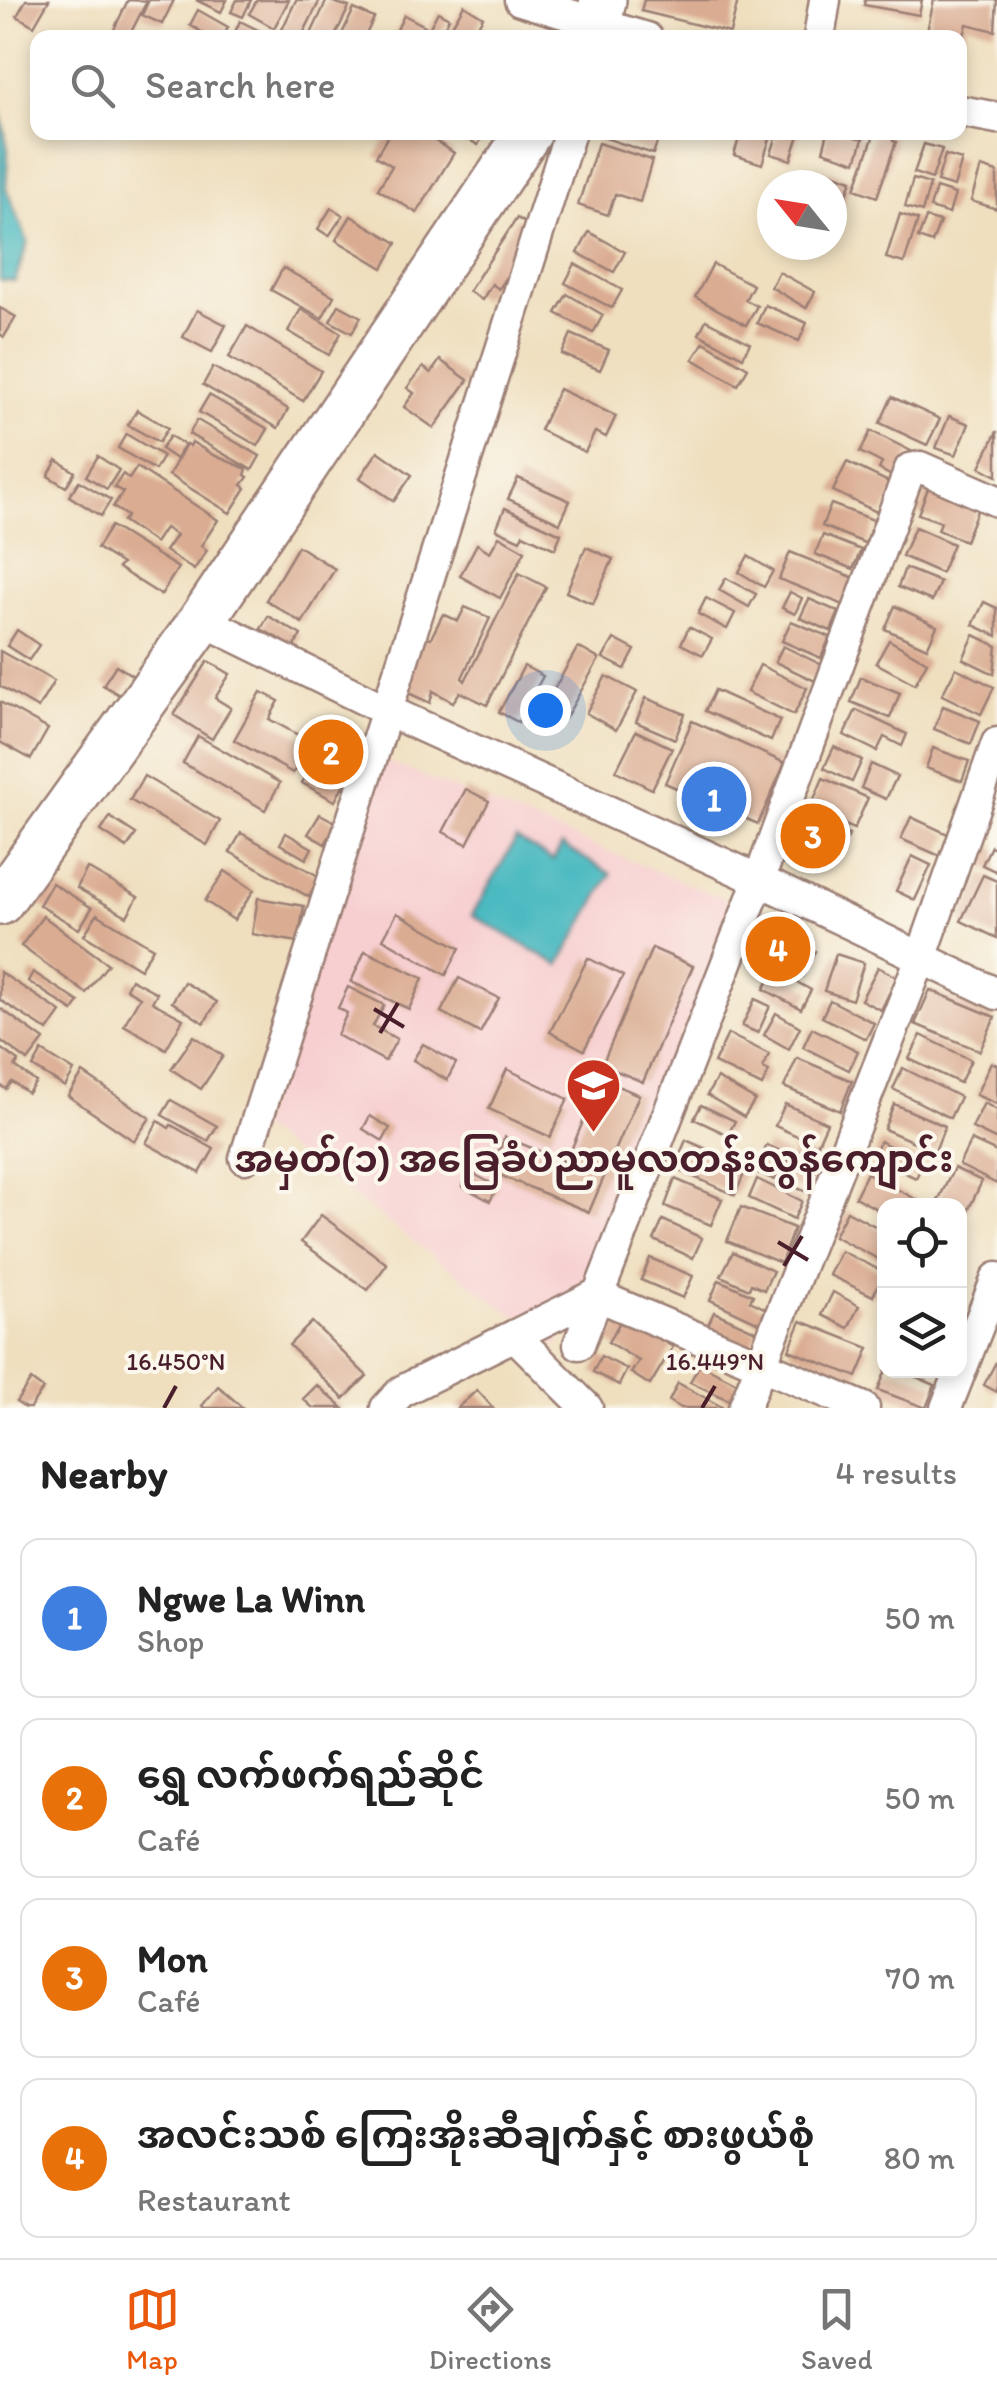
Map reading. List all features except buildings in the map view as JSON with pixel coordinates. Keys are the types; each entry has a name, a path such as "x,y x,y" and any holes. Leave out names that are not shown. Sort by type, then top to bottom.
{"main road":[{"path":"0,902 202,620 524,140"}],"street":[{"path":"520,0 596,25"},
{"path":"821,30 825,0"},
{"path":"967,112 997,118"},
{"path":"245,1158 567,140"},
{"path":"579,1344 759,880 910,469 920,467 997,501"},
{"path":"202,620 386,710 759,880 997,994"},
{"path":"744,1408 921,958 997,743"},
{"path":"946,1408 997,1278"},
{"path":"402,1402 514,1336 596,1295 864,1408"},
{"path":"514,1336 587,1408"}],"shaded area":[{"path":"385,761 735,903 557,1347 259,1128"}],"water":[{"path":"0,108 8,150 6,189 28,242 15,281 0,280"},
{"path":"516,839 553,860 562,845 611,874 559,965 472,915"}],"place":[{"name":"ရွှေ လက်ဖက်ရည်ဆိုင်","path":"331,752"},
{"name":"Ngwe La Winn","path":"714,799"},
{"name":"Mon","path":"813,836"},
{"name":"အလင်းသစ် ကြေးအိုးဆီချက်နှင့် စားဖွယ်စုံ","path":"778,949"},
{"name":"အမှတ်(၁) အခြေခံပညာမူလတန်းလွန်ကျောင်း","path":"594,1135"}]}
